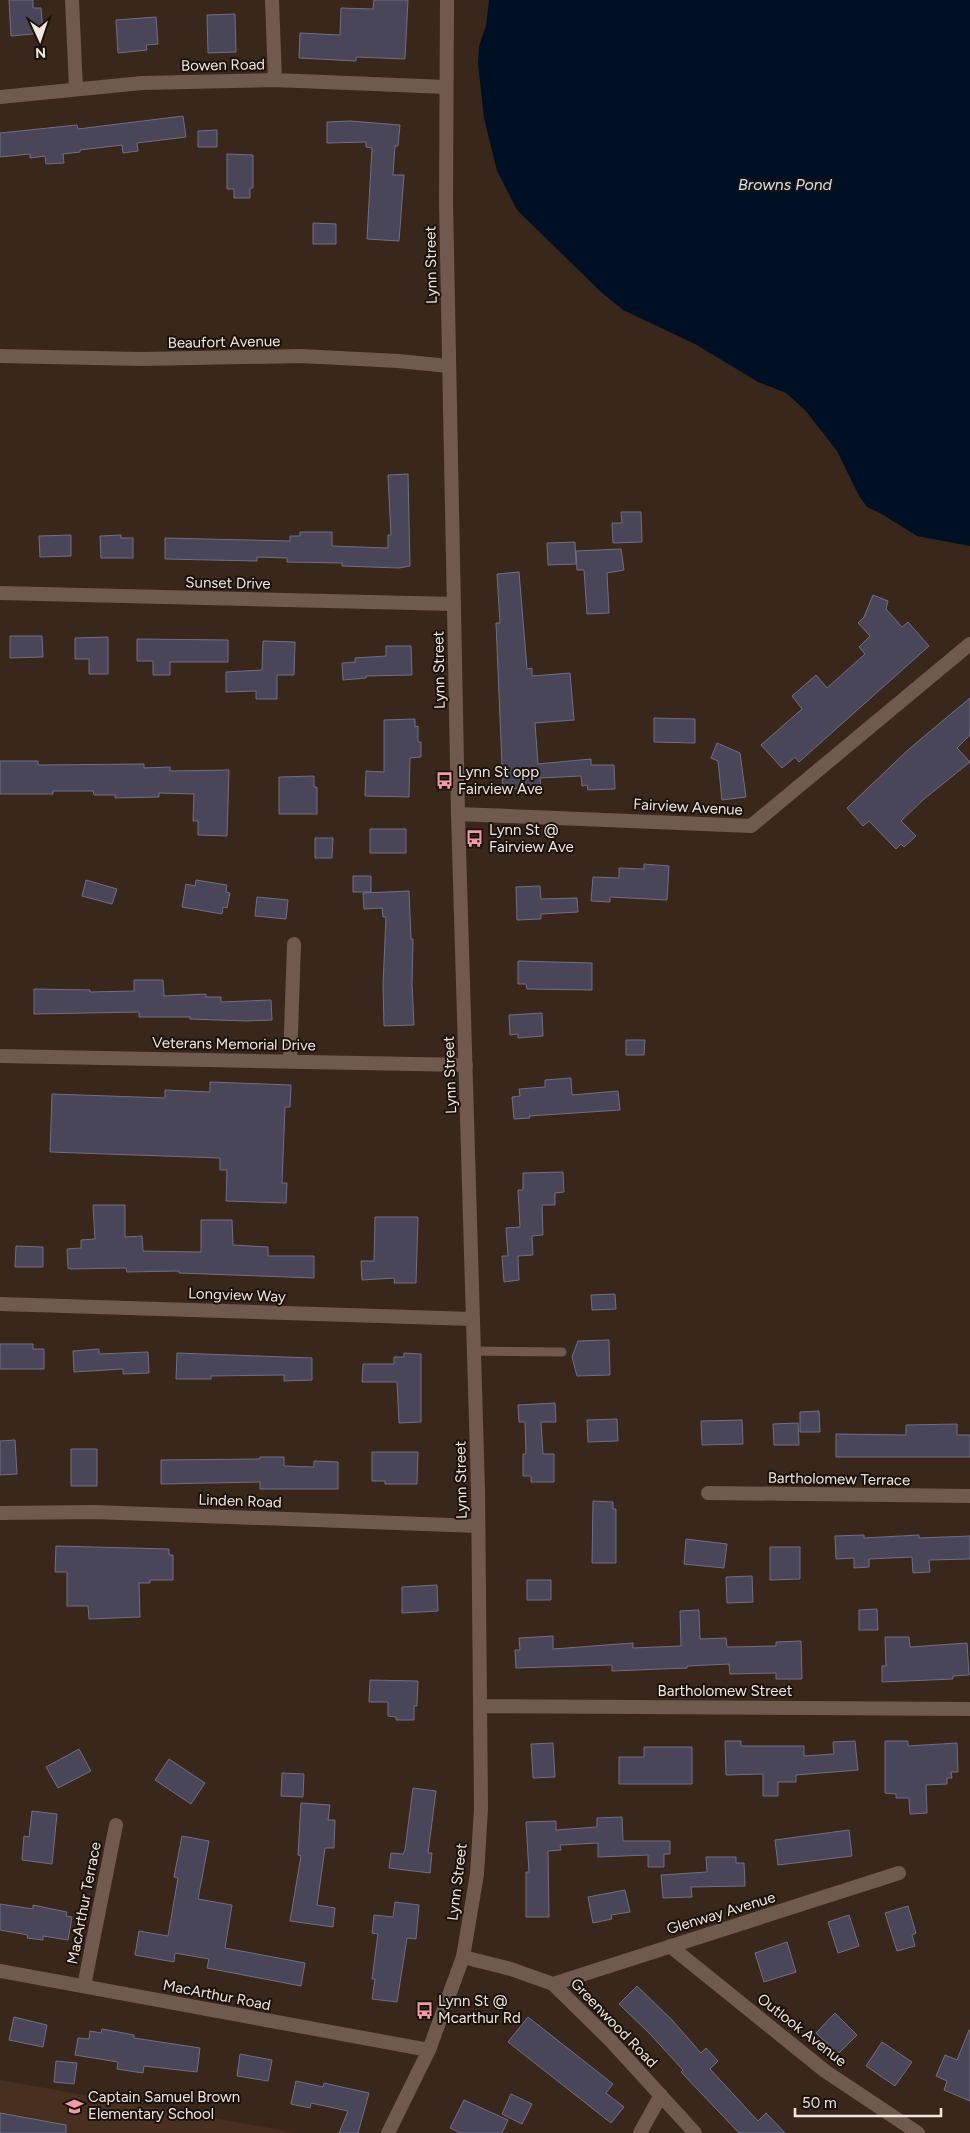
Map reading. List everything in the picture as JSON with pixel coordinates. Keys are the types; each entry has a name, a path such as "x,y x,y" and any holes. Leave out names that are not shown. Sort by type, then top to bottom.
{"street":[{"path":"72,0 76,89"},
{"path":"272,0 275,80"},
{"name":"Lynn Street","path":"388,2133 429,2050 462,1957 477,1874 481,1808 478,1526 458,814 449,366 446,202 447,0"},
{"name":"Bowen Road","path":"0,97 142,83 275,80 446,87"},
{"name":"Beaufort Avenue","path":"0,356 142,359 301,356 398,361 449,366"},
{"name":"Sunset Drive","path":"0,593 454,604"},
{"name":"Fairview Avenue","path":"458,814 751,826 970,644"},
{"path":"290,1062 294,944"},
{"name":"Veterans Memorial Drive","path":"0,1056 466,1065"},
{"name":"Longview Way","path":"0,1304 473,1319"},
{"name":"Bartholomew Terrace","path":"708,1494 970,1496"},
{"name":"Linden Road","path":"0,1513 94,1512 478,1526"},
{"name":"Bartholomew Street","path":"480,1706 970,1709"},
{"name":"MacArthur Terrace","path":"84,1986 116,1825"},
{"name":"Glenway Avenue","path":"553,1984 900,1873"},
{"name":"Outlook Avenue","path":"670,1946 824,2071 918,2133"},
{"name":"Greenwood Road","path":"462,1957 511,1969 553,1984 611,2041 695,2133"},
{"name":"MacArthur Road","path":"0,1970 429,2050"},
{"path":"640,2133 661,2095"}],"lane":[{"path":"474,1351 562,1352"}],"shaded area":[{"name":"Captain Samuel Brown Elementary School","path":"0,2080 297,2133 0,2133"}],"water":[{"name":"Browns Pond","path":"489,0 970,0 970,546 917,536 867,507 859,496 837,451 805,410 786,393 758,382 695,344 623,310 602,293 517,210 497,171 484,118 478,64 479,46 486,26"}],"building":[{"path":"9,0 33,0 33,8 41,8 43,33 11,36"},
{"path":"374,0 408,0 405,59 356,57 356,61 299,58 300,33 340,35 341,8 373,9"},
{"path":"235,14 236,52 208,53 207,15"},
{"path":"156,17 158,44 146,45 147,50 118,53 116,20"},
{"path":"183,116 186,137 137,143 138,151 123,153 122,145 80,150 80,152 63,154 64,163 46,164 45,156 30,158 30,154 0,157 0,133 77,125 78,129"},
{"path":"350,121 400,125 398,146 395,146 393,175 404,175 399,241 367,239 372,148 366,147 366,142 327,143 327,122"},
{"path":"217,130 217,147 198,147 198,131"},
{"path":"227,154 253,155 253,188 250,188 250,198 234,198 234,189 227,189"},
{"path":"313,223 336,224 336,244 313,244"},
{"path":"408,474 410,566 399,568 342,566 342,563 287,562 287,558 257,557 257,561 165,559 165,538 290,541 290,536 300,536 300,532 332,532 332,546 388,548 388,535 391,535 388,475"},
{"path":"621,512 641,512 642,542 613,543 612,523 622,523"},
{"path":"71,535 71,556 40,557 39,536"},
{"path":"121,535 121,538 133,538 133,558 101,558 100,536"},
{"path":"575,542 576,564 548,565 547,543"},
{"path":"621,549 624,570 607,573 609,613 587,614 584,570 577,570 576,551"},
{"path":"519,572 527,669 532,668 532,676 570,673 574,720 535,723 538,764 591,759 591,765 614,765 615,789 588,790 587,785 582,786 581,776 540,778 541,788 503,789 496,623 500,623 497,574"},
{"path":"873,595 888,601 886,609 902,627 908,622 929,646 799,762 795,757 782,768 761,745 802,709 792,696 816,675 827,688 865,654 859,647 870,636 858,623 864,617"},
{"path":"10,636 42,636 43,657 10,658"},
{"path":"108,637 108,674 89,674 89,659 75,659 75,638"},
{"path":"137,639 228,640 228,662 170,662 170,675 153,675 153,661 137,661"},
{"path":"263,641 295,642 294,675 277,675 277,699 256,699 256,691 226,692 226,672 262,670"},
{"path":"386,646 411,646 412,675 366,676 366,678 343,680 342,663 355,662 355,658 386,656"},
{"path":"970,698 970,735 957,748 970,762 924,799 901,821 916,836 904,847 901,844 896,849 869,821 863,826 847,808 909,749"},
{"path":"654,718 695,719 695,743 654,742"},
{"path":"415,719 415,727 418,726 418,742 421,742 421,757 410,758 409,797 365,796 366,771 384,772 384,720"},
{"path":"717,743 740,753 746,797 722,800 718,761 711,758"},
{"path":"0,761 38,761 38,765 144,764 144,768 170,767 170,771 229,770 227,836 198,835 198,821 193,821 194,794 159,793 159,797 115,798 115,795 94,795 93,791 53,791 53,794 0,794"},
{"path":"314,776 314,787 317,787 317,814 279,814 279,777"},
{"path":"370,829 406,829 406,853 370,853"},
{"path":"315,838 333,838 332,858 315,858"},
{"path":"644,864 669,866 667,900 610,897 610,902 591,901 593,877 619,878 619,868 644,869"},
{"path":"353,876 371,876 371,892 353,892"},
{"path":"86,880 117,889 112,904 82,896"},
{"path":"196,880 227,885 226,892 230,893 227,908 223,907 222,914 182,907 186,884 195,886"},
{"path":"540,886 541,899 577,898 578,912 541,914 541,919 517,920 516,887"},
{"path":"409,891 411,939 413,939 412,984 414,1025 384,1026 383,985 386,917 383,917 382,908 364,909 363,893"},
{"path":"257,897 288,900 286,919 255,916"},
{"path":"518,961 592,963 592,990 527,989 526,984 518,984"},
{"path":"134,980 163,980 164,996 206,994 206,997 221,997 221,1002 271,1000 272,1020 246,1021 190,1019 190,1017 139,1017 139,1012 34,1014 34,989 90,990 90,992 134,991"},
{"path":"542,1013 543,1036 518,1038 518,1034 510,1035 509,1015"},
{"path":"626,1040 645,1040 644,1055 626,1055"},
{"path":"571,1078 572,1095 618,1091 620,1110 529,1116 530,1118 514,1119 512,1097 520,1096 519,1089 545,1087 545,1080"},
{"path":"210,1082 291,1085 290,1107 285,1107 282,1183 287,1183 286,1203 226,1201 227,1170 220,1170 220,1158 50,1152 52,1094 165,1098 165,1090 210,1092"},
{"path":"563,1172 564,1192 555,1193 555,1205 542,1205 543,1235 532,1236 533,1255 518,1256 519,1280 504,1282 502,1256 508,1256 506,1228 520,1227 518,1190 523,1190 523,1173"},
{"path":"93,1205 125,1205 125,1237 142,1236 143,1251 201,1252 201,1220 232,1220 233,1245 268,1247 268,1256 314,1256 314,1278 179,1273 179,1271 127,1272 126,1268 68,1268 67,1249 81,1248 81,1240 95,1239"},
{"path":"375,1217 418,1217 416,1283 394,1283 395,1278 362,1280 361,1261 374,1261"},
{"path":"16,1246 43,1247 43,1267 15,1267"},
{"path":"615,1294 616,1309 592,1310 591,1295"},
{"path":"609,1340 610,1375 577,1376 572,1357 578,1341"},
{"path":"0,1344 33,1344 33,1349 44,1349 44,1369 0,1369"},
{"path":"99,1349 99,1354 148,1352 149,1373 123,1374 123,1369 74,1372 73,1351"},
{"path":"177,1353 312,1358 312,1380 284,1381 284,1375 211,1376 211,1379 176,1379"},
{"path":"404,1353 421,1354 421,1422 399,1423 397,1382 362,1382 363,1364 394,1364 394,1357 404,1357"},
{"path":"555,1403 556,1422 541,1422 543,1454 554,1454 554,1482 531,1482 531,1476 523,1476 523,1454 526,1454 525,1422 519,1422 518,1405"},
{"path":"819,1411 820,1432 800,1432 800,1412"},
{"path":"617,1419 618,1441 588,1442 587,1420"},
{"path":"742,1420 743,1444 702,1445 701,1421"},
{"path":"798,1423 799,1445 774,1445 773,1424"},
{"path":"957,1424 957,1435 970,1435 970,1457 836,1457 836,1434 906,1435 906,1425"},
{"path":"15,1440 17,1474 0,1475 0,1441"},
{"path":"71,1449 97,1449 97,1486 71,1486"},
{"path":"372,1452 418,1452 417,1484 385,1484 385,1481 372,1481"},
{"path":"260,1457 284,1457 284,1466 314,1467 314,1461 338,1462 338,1489 260,1489 260,1482 161,1484 161,1460 260,1459"},
{"path":"593,1501 613,1502 613,1509 616,1509 616,1563 592,1563"},
{"path":"864,1535 864,1538 919,1535 919,1538 970,1536 970,1559 929,1560 930,1572 913,1573 912,1557 869,1559 869,1567 854,1568 854,1558 836,1559 835,1536"},
{"path":"686,1539 727,1544 724,1568 684,1564"},
{"path":"56,1546 169,1549 169,1555 173,1555 173,1580 150,1580 150,1583 139,1583 140,1617 89,1619 88,1606 67,1606 67,1572 55,1572"},
{"path":"770,1547 800,1547 800,1579 770,1580"},
{"path":"752,1576 753,1602 727,1603 726,1577"},
{"path":"527,1580 551,1580 551,1600 527,1600"},
{"path":"437,1585 438,1611 402,1613 402,1587"},
{"path":"877,1609 878,1630 859,1630 859,1610"},
{"path":"699,1610 700,1639 726,1638 727,1647 776,1646 776,1642 801,1641 802,1679 776,1679 776,1673 730,1674 729,1664 612,1671 612,1665 516,1668 515,1650 520,1650 519,1638 553,1636 553,1649 633,1643 633,1648 681,1646 680,1611"},
{"path":"885,1637 909,1637 910,1647 967,1643 969,1675 953,1676 953,1679 882,1682 882,1666 886,1666"},
{"path":"370,1680 418,1681 417,1706 414,1706 414,1720 396,1720 396,1717 388,1716 388,1702 369,1702"},
{"path":"725,1741 741,1741 741,1746 804,1746 804,1756 834,1754 833,1742 855,1741 858,1770 796,1775 796,1782 778,1782 778,1796 763,1796 763,1774 726,1775"},
{"path":"885,1741 908,1741 908,1746 957,1743 958,1772 951,1772 952,1778 947,1778 947,1784 926,1785 927,1813 910,1814 909,1798 896,1798 896,1794 885,1793"},
{"path":"553,1743 555,1777 533,1778 531,1744"},
{"path":"644,1747 692,1747 692,1784 619,1784 619,1757 644,1757"},
{"path":"79,1749 91,1771 58,1788 46,1767"},
{"path":"169,1759 205,1783 191,1804 155,1780"},
{"path":"282,1773 304,1774 303,1797 281,1796"},
{"path":"413,1788 436,1791 428,1853 432,1853 430,1873 389,1868 391,1853 403,1854 405,1850"},
{"path":"301,1803 330,1805 328,1820 335,1820 334,1848 325,1848 317,1905 335,1908 333,1927 290,1921 301,1856 298,1855"},
{"path":"32,1811 57,1814 52,1864 22,1860 24,1836 29,1837"},
{"path":"622,1817 623,1841 670,1841 670,1854 664,1854 664,1867 648,1867 648,1855 598,1857 598,1843 560,1845 561,1850 548,1851 549,1917 526,1917 526,1872 529,1872 526,1822 556,1821 556,1830 597,1827 597,1818"},
{"path":"849,1830 852,1856 778,1865 775,1840"},
{"path":"182,1836 209,1841 198,1899 232,1905 225,1948 305,1963 301,1986 207,1968 209,1959 175,1953 174,1962 135,1955 139,1931 168,1936 178,1878 174,1877"},
{"path":"706,1857 736,1857 736,1863 744,1863 745,1886 691,1887 692,1897 663,1898 661,1875 707,1872"},
{"path":"625,1890 630,1912 611,1915 612,1919 593,1923 588,1897"},
{"path":"395,1902 419,1905 416,1939 407,1938 397,2002 372,1999 375,1979 372,1979 378,1934 372,1933 374,1915 393,1917"},
{"path":"0,1904 33,1909 33,1905 67,1912 66,1916 72,1917 68,1940 43,1936 43,1940 27,1938 28,1935 0,1930"},
{"path":"908,1906 916,1933 912,1935 915,1946 897,1951 885,1913"},
{"path":"849,1915 859,1946 838,1953 828,1922"},
{"path":"787,1942 796,1972 764,1982 755,1953"},
{"path":"637,1986 672,2020 701,2053 706,2048 718,2061 710,2069 758,2121 766,2113 785,2133 739,2133 681,2072 683,2070 650,2034 619,2004"},
{"path":"835,2013 857,2035 838,2054 816,2033"},
{"path":"14,2017 47,2025 43,2047 9,2040"},
{"path":"528,2017 613,2084 606,2093 624,2107 611,2123 508,2042"},
{"path":"102,2029 134,2035 134,2038 200,2048 197,2072 144,2066 143,2073 117,2069 118,2062 75,2055 78,2038 89,2039 90,2031 101,2033"},
{"path":"969,2030 970,2101 944,2090 947,2081 936,2076 945,2055 957,2060"},
{"path":"882,2042 912,2062 895,2086 866,2066"},
{"path":"240,2054 272,2060 268,2081 237,2076"},
{"path":"56,2061 77,2063 74,2084 54,2082"},
{"path":"296,2081 323,2087 324,2083 369,2093 358,2133 339,2133 348,2111 311,2103 310,2108 291,2104"},
{"path":"511,2094 532,2104 522,2124 502,2114"},
{"path":"464,2100 508,2120 502,2133 460,2133 450,2128"},
{"path":"0,2113 66,2125 66,2133 0,2133"}],"place":[{"name":"Lynn St opp Fairview Ave","path":"444,781"},
{"name":"Lynn St @ Fairview Ave","path":"475,839"},
{"name":"Lynn St @ Mcarthur Rd","path":"424,2010"},
{"name":"Captain Samuel Brown Elementary School","path":"74,2106"}]}
